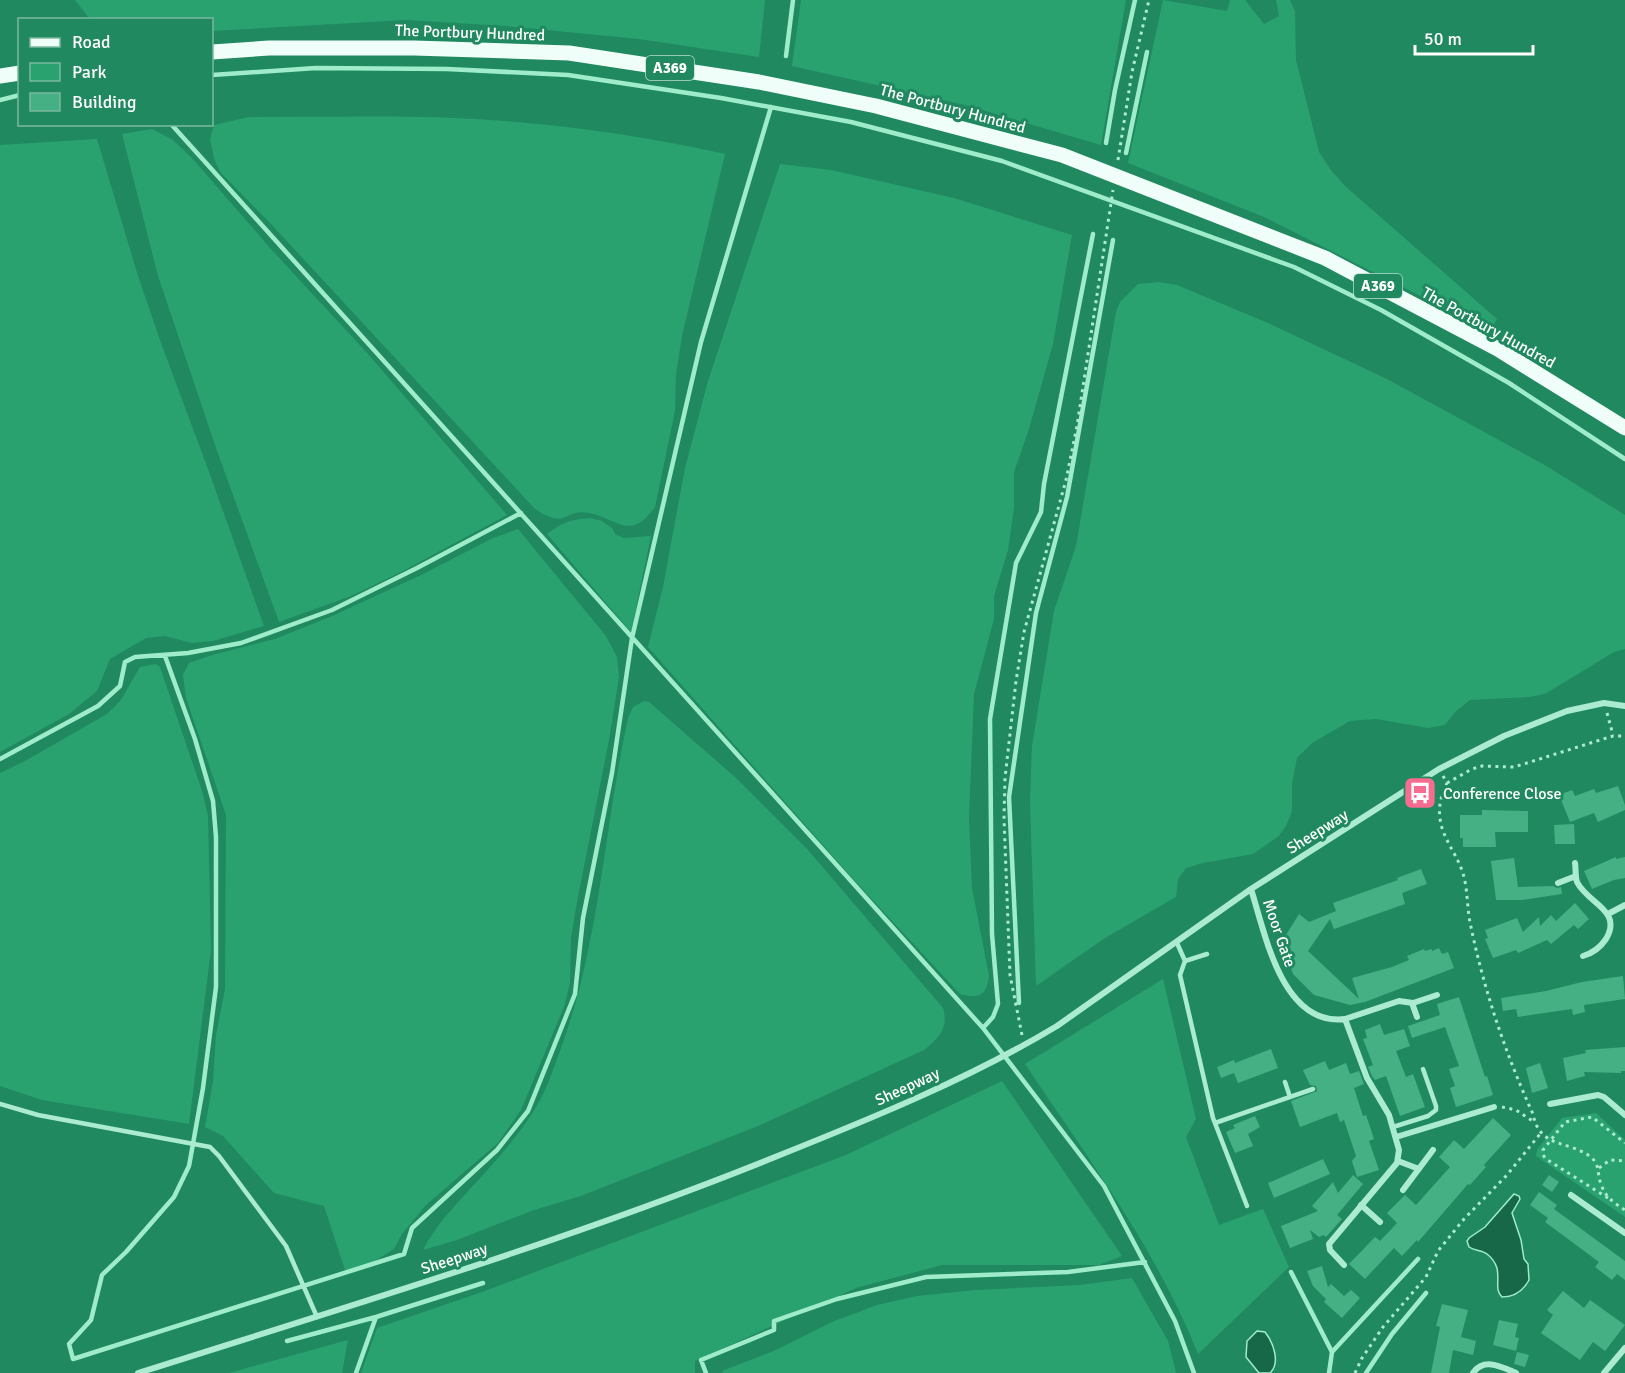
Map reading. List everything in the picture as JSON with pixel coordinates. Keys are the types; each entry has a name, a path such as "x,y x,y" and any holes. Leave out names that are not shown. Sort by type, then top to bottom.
{"main road":[{"name":"The Portbury Hundred","path":"213,52 269,48 414,48 569,54 759,82 876,106 1062,154 1324,258 1496,348 1625,428"},
{"path":"0,76 18,73"}],"street":[{"name":"Sheepway","path":"138,1373 588,1228 684,1194 860,1122 1000,1058 1057,1026 1251,889 1439,769 1504,736 1567,711 1604,703 1625,706"},
{"path":"1575,863 1576,876 1582,888 1608,914 1610,928 1599,948 1583,956"},
{"path":"1558,883 1576,876"},
{"name":"Moor Gate","path":"1251,889 1279,973 1286,987 1296,999 1312,1012 1333,1020 1345,1019 1399,1001 1412,1003 1437,995"},
{"path":"1608,914 1625,905"},
{"path":"1412,1003 1417,1017"},
{"path":"1344,1265 1330,1250 1329,1244 1398,1161 1400,1152 1385,1107 1366,1078 1345,1019"},
{"path":"1550,1104 1598,1095 1624,1113"},
{"path":"1396,1137 1494,1107"},
{"path":"1403,1190 1433,1150"},
{"path":"1398,1161 1419,1169"},
{"path":"1571,1195 1625,1233"},
{"path":"1361,1204 1380,1222"},
{"path":"1604,1373 1625,1348"},
{"path":"1473,1373 1479,1366 1491,1364 1516,1373"}],"lane":[{"path":"1177,942 1185,961 1180,975 1215,1123 1247,1206"},
{"path":"1185,961 1207,954"},
{"path":"1393,1127 1428,1116 1436,1110 1423,1069"},
{"path":"1285,1082 1290,1097"},
{"path":"1215,1123 1313,1089"},
{"path":"0,1104 48,1117 205,1145 219,1156 281,1238 317,1317"}],"path":[{"path":"1116,175 1132,72 1149,0"},
{"path":"1024,1046 1010,975 1004,818 1005,778 1024,632 1066,480 1077,426 1112,192"},
{"path":"1604,703 1613,736"},
{"path":"1612,1201 1600,1183 1599,1168 1594,1161 1575,1148 1551,1141 1541,1134 1535,1123 1497,1020 1486,983 1471,927 1461,866 1442,828 1439,815 1440,801 1447,783 1472,768 1514,766 1613,736 1625,736"},
{"path":"1439,769 1447,783"},
{"path":"1494,1107 1512,1108 1535,1123"},
{"path":"1625,1143 1592,1117 1565,1122 1543,1150 1545,1158 1625,1210"},
{"path":"1355,1373 1362,1358 1383,1327 1426,1277 1438,1251 1464,1219 1508,1175 1541,1134"},
{"path":"1599,1168 1610,1160 1625,1161"}],"green space":[{"path":"75,0 765,0 759,57 639,39 506,26 406,20 213,31 213,18 89,18"},
{"path":"801,0 1126,0 1101,145 965,105 792,66"},
{"path":"1163,0 1227,11 1230,0 1245,0 1264,24 1279,16 1276,0 1290,0 1295,11 1296,60 1319,152 1345,186 1497,319 1490,331 1264,217 1128,163"},
{"path":"249,117 460,118 612,133 725,154 682,336 676,374 675,411 655,507 646,518 631,526 581,512 560,519 554,518 535,509 220,172 210,139 214,125"},
{"path":"152,129 173,140 192,158 270,248 368,354 507,515 351,596 279,622 216,448 158,276 122,134"},
{"path":"97,139 138,276 264,626 213,641 192,643 165,636 146,638 110,659 97,691 69,714 0,752 0,145"},
{"path":"780,164 831,170 954,198 1072,235 1053,344 1029,429 1014,472 1014,508 1008,550 994,596 994,619 974,694 969,819 972,888 989,976 984,992 977,996 960,994 854,880 648,647 663,587 685,468 708,381"},
{"path":"1159,282 1177,285 1268,323 1387,379 1543,464 1625,515 1625,649 1614,652 1545,694 1470,700 1456,711 1445,725 1428,728 1376,719 1350,721 1312,743 1297,758 1292,784 1292,811 1279,836 1253,854 1186,868 1178,879 1176,897 1105,938 1036,986 1030,802 1032,746 1054,611 1076,546 1116,312 1120,302 1138,284"},
{"path":"590,518 602,521 612,528 616,535 624,538 651,536 631,632 547,534 567,522"},
{"path":"518,529 606,636 617,657 619,677 609,740 571,938 570,983 564,1007 521,1110 498,1143 426,1205 402,1234 394,1249 370,1264 345,1270 324,1206 274,1193 223,1136 205,1127 213,1081 216,1035 225,989 226,815 186,698 183,675 189,663 275,639 332,616 421,575 493,538"},
{"path":"156,664 160,667 203,794 208,816 211,950 189,1124 42,1100 0,1086 0,773 107,714 121,700 140,667"},
{"path":"644,701 649,702 735,777 808,850 943,1008 944,1027 938,1037 924,1050 758,1126 581,1196 534,1210 457,1240 423,1250 444,1218 522,1129 540,1100 550,1078 574,1008 585,967 628,718 633,707"},
{"path":"1163,979 1196,1119 1186,1137 1219,1225 1263,1209 1289,1267 1198,1354 1181,1315 1142,1241 1025,1064"},
{"path":"1002,1081 1122,1256 1099,1265 942,1265 856,1288 695,1361 695,1373 361,1373 377,1328 482,1292 846,1155"},
{"path":"1596,1113 1625,1140 1625,1217 1536,1156 1537,1150 1562,1118"},
{"path":"1132,1278 1168,1341 1176,1373 723,1373 722,1371 776,1350 832,1322 877,1305 917,1296 976,1290 1080,1285"},
{"path":"348,1340 342,1373 229,1373"}],"shaded area":[{"path":"1514,1194 1520,1199 1512,1213 1521,1240 1524,1259 1528,1264 1529,1280 1518,1293 1502,1297 1498,1288 1498,1272 1493,1260 1485,1253 1469,1247 1467,1241 1485,1227"},
{"path":"1257,1331 1265,1332 1273,1347 1275,1364 1270,1373 1259,1373 1246,1357 1247,1341"}],"building":[{"path":"1618,786 1625,810 1598,822 1594,813 1570,822 1559,795 1572,790 1575,796 1594,789 1596,793"},
{"path":"1482,810 1528,811 1528,832 1495,832 1496,847 1463,847 1463,838 1460,838 1460,815 1482,815"},
{"path":"1574,824 1575,844 1555,844 1554,825"},
{"path":"1616,857 1616,859 1625,857 1625,878 1592,889 1584,871"},
{"path":"1514,858 1518,887 1561,887 1562,894 1522,900 1496,900 1491,861"},
{"path":"1421,869 1427,884 1402,893 1405,904 1334,929 1330,919 1308,951 1359,999 1352,978 1392,967 1409,960 1407,956 1424,949 1425,951 1432,949 1432,951 1439,948 1442,954 1448,952 1454,968 1365,1002 1350,1005 1314,995 1293,974 1284,948 1289,938 1286,935 1299,914 1309,922 1336,911 1333,903 1398,880 1397,878"},
{"path":"1575,903 1589,919 1578,929 1574,925 1551,944 1547,940 1518,953 1516,950 1493,958 1485,939 1488,938 1485,930 1517,918 1523,932 1539,917 1540,926 1551,915 1556,921"},
{"path":"1623,976 1625,999 1584,1005 1585,1012 1573,1015 1572,1009 1518,1017 1516,1009 1503,1011 1501,998"},
{"path":"1459,997 1493,1095 1456,1107 1450,1088 1455,1086 1449,1069 1459,1066 1445,1027 1412,1038 1408,1026 1440,1015 1437,1004"},
{"path":"1380,1024 1384,1035 1404,1029 1410,1046 1396,1051 1406,1077 1413,1074 1425,1107 1400,1116 1386,1076 1375,1080 1372,1076 1368,1067 1373,1065 1363,1039 1367,1038 1365,1030"},
{"path":"1625,1047 1625,1071 1621,1073 1584,1072 1585,1076 1567,1081 1563,1058 1586,1053 1585,1050"},
{"path":"1271,1049 1278,1068 1238,1083 1234,1073 1221,1078 1217,1067 1234,1060 1235,1063"},
{"path":"1325,1061 1329,1070 1346,1063 1350,1074 1359,1071 1364,1084 1354,1088 1363,1116 1366,1115 1374,1139 1369,1141 1379,1170 1357,1177 1352,1161 1356,1156 1344,1120 1340,1122 1337,1113 1300,1127 1291,1101 1317,1091 1316,1086 1310,1085 1303,1070"},
{"path":"1540,1063 1548,1088 1532,1093 1526,1068"},
{"path":"1255,1116 1260,1127 1248,1134 1253,1146 1235,1153 1226,1132 1235,1128 1233,1125"},
{"path":"1493,1118 1511,1135 1484,1165 1486,1167 1470,1185 1468,1184 1418,1242 1417,1240 1402,1256 1394,1248 1365,1279 1349,1264 1375,1237 1380,1241 1397,1223 1387,1213 1405,1195 1416,1205 1450,1167 1439,1157 1454,1140 1464,1149"},
{"path":"1323,1159 1330,1174 1274,1198 1268,1183"},
{"path":"1353,1175 1363,1184 1337,1215 1342,1219 1326,1237 1324,1235 1319,1237 1310,1230 1313,1239 1290,1248 1281,1226 1318,1211 1312,1206 1333,1182 1338,1193"},
{"path":"1549,1175 1559,1182 1552,1192 1542,1185"},
{"path":"1539,1192 1557,1205 1554,1209 1625,1261 1625,1280 1617,1274 1612,1280 1595,1267 1599,1262 1545,1222 1548,1218 1530,1205"},
{"path":"1322,1266 1328,1287 1331,1284 1344,1296 1351,1290 1360,1298 1342,1318 1324,1302 1326,1299 1313,1286 1307,1271"},
{"path":"1563,1291 1584,1308 1590,1300 1625,1325 1605,1351 1593,1342 1580,1360 1541,1333 1553,1315 1547,1310"},
{"path":"1442,1304 1468,1310 1461,1337 1476,1341 1473,1355 1453,1350 1449,1373 1431,1373 1440,1327 1436,1326"},
{"path":"1499,1320 1518,1324 1515,1337 1519,1338 1516,1351 1493,1345"},
{"path":"1517,1352 1529,1355 1525,1367 1514,1364"}],"waterway":[{"path":"786,56 793,0"},
{"path":"1106,143 1135,0"},
{"path":"1126,153 1147,52"},
{"path":"213,75 316,68 447,69 568,75 721,98 851,122 1002,161 1294,267 1381,310 1509,383 1625,459"},
{"path":"0,100 18,96"},
{"path":"165,656 195,739 213,801 216,837 216,987 203,1088 189,1166 174,1197 126,1252 102,1275 91,1320 69,1344 73,1359 404,1254 412,1228 497,1150 528,1111 575,994 583,918 612,773 632,638 701,342 771,107"},
{"path":"173,126 983,1028 1104,1186 1175,1321 1194,1373"},
{"path":"983,1028 993,1017 998,1004 992,934 990,719 1016,563 1041,512 1044,484 1093,234"},
{"path":"1019,1003 1009,797 1036,613 1067,497 1113,240"},
{"path":"0,759 98,706 120,686 125,662 135,657 188,653 241,643 332,610 521,513"},
{"path":"1329,1373 1332,1352 1418,1259"},
{"path":"706,1373 701,1360 774,1330 774,1321 837,1299 926,1277 1068,1272 1145,1262"},
{"path":"1291,1272 1332,1352"},
{"path":"287,1341 376,1317 483,1283"},
{"path":"1366,1373 1392,1334 1426,1293"},
{"path":"356,1373 376,1317"}],"place":[{"name":"Conference Close","path":"1420,793"}]}
